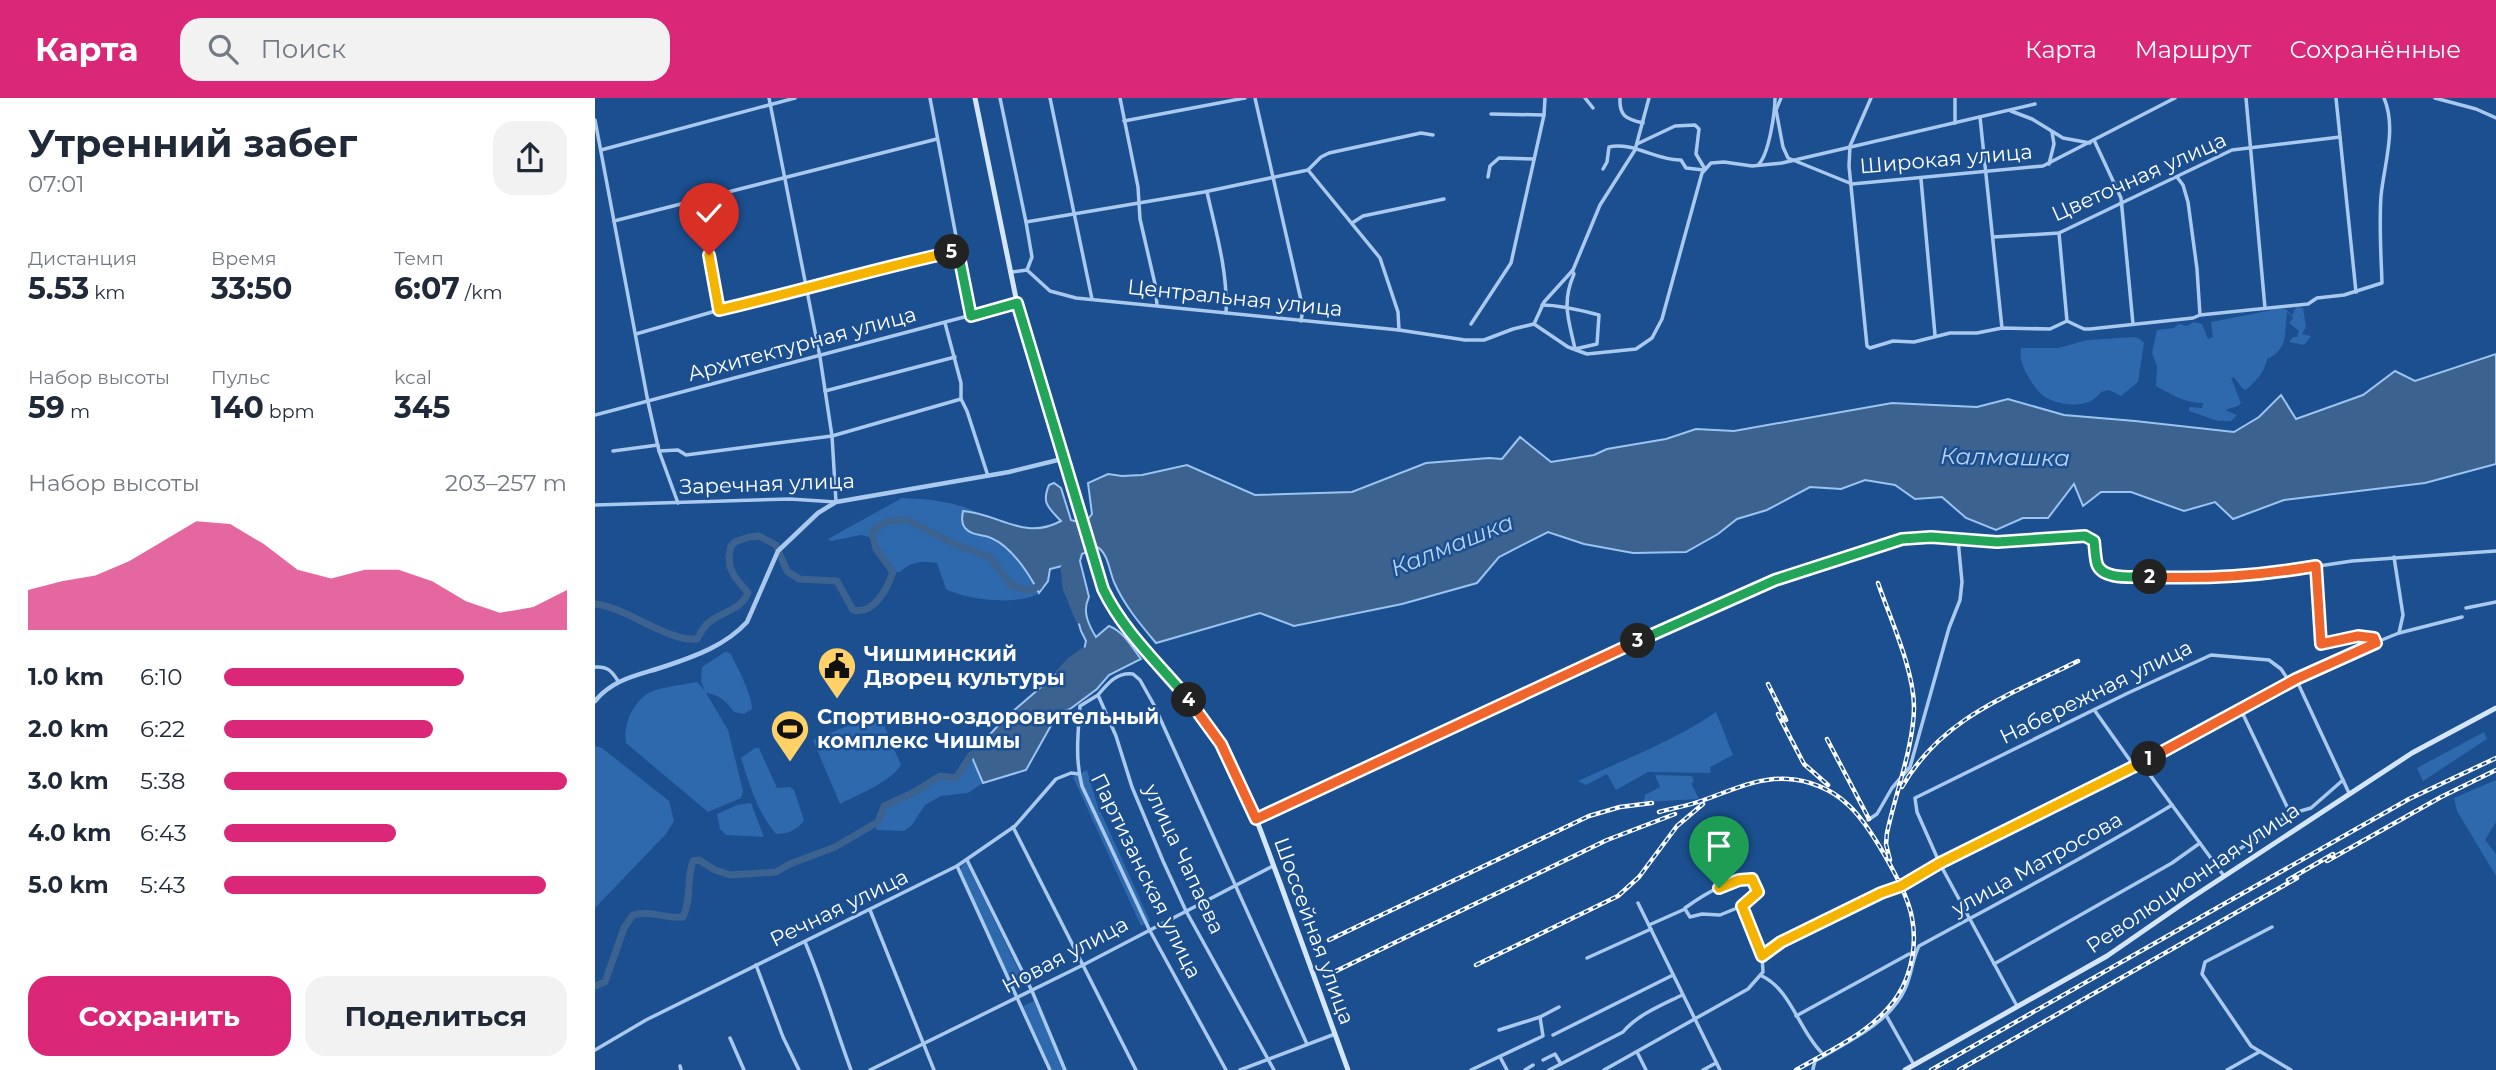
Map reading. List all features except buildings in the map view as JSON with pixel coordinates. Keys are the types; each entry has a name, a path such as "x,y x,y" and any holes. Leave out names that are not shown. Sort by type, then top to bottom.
{"main road":[{"name":"Шоссейная улица","path":"975,98 1017,303 1100,583 1113,608 1135,638 1206,721 1221,744 1256,819 1348,1070"},
{"name":"Революционная улица","path":"1905,1070 2108,956 2349,793 2431,741 2496,708"}],"street":[{"path":"595,701 618,681 707,650 740,630 747,622 780,549 818,513 836,502 832,436 820,357 769,98"},
{"path":"600,150 795,98"},
{"path":"930,98 971,316"},
{"path":"1000,98 1032,257 1027,270 1010,272"},
{"path":"1050,98 1092,299"},
{"path":"1120,98 1140,219 1156,284 1157,305"},
{"path":"1124,121 1245,98"},
{"path":"1255,98 1303,309 1301,321"},
{"path":"1471,324 1511,263 1544,115 1545,98"},
{"path":"1585,98 1593,108"},
{"path":"1620,98 1623,116 1643,123"},
{"path":"1649,98 1635,150 1600,205 1572,271 1542,305 1534,324 1587,354 1636,349 1652,338 1662,319 1704,171 1711,163 1758,166 1791,160 2035,104"},
{"path":"1775,98 1783,147 1791,160"},
{"path":"1758,166 1767,153 1770,129 1781,98"},
{"path":"1871,98 1850,146 1867,346 1893,341 1914,342 1935,335 1959,332 1977,334 2002,328 2050,329 2067,321"},
{"path":"1955,98 1955,123"},
{"name":"Широкая улица","path":"1791,160 1852,184 2049,164 2175,98"},
{"path":"2246,98 2265,308"},
{"path":"2336,98 2356,292"},
{"path":"2067,321 2084,329 2193,318 2200,315 2308,304 2317,298 2356,292 2382,283 2381,209 2389,133 2384,98"},
{"path":"2435,98 2476,109 2496,118"},
{"path":"2009,110 2063,138 2092,141 2112,175 2121,198 2133,325"},
{"path":"1491,114 1544,115"},
{"path":"1980,117 2002,328"},
{"path":"595,120 648,402 659,451 678,503"},
{"path":"1637,144 1675,127 1695,125 1699,129 1696,154 1704,171"},
{"path":"2049,164 2054,144 2052,131"},
{"path":"1026,222 1207,192 1308,170 1329,153 1421,133 1433,135"},
{"name":"Цветочная улица","path":"1993,237 2059,233 2232,150 2340,137"},
{"path":"614,221 937,139"},
{"path":"1603,169 1611,146 1635,150 1660,159 1681,160 1686,168 1704,171"},
{"path":"1488,177 1490,166 1499,158 1534,159"},
{"path":"1308,170 1380,258 1398,312 1399,330"},
{"path":"2177,177 2183,185 2188,202 2200,315"},
{"path":"1921,179 1935,335"},
{"path":"1207,192 1223,266 1226,314"},
{"path":"1352,223 1363,216 1444,199"},
{"path":"699,200 719,310"},
{"path":"2059,233 2067,321"},
{"path":"636,334 719,310 807,290 877,268 958,251"},
{"name":"Центральная улица","path":"1027,270 1051,291 1092,299 1399,330 1465,340 1484,340 1513,328 1534,324"},
{"path":"1572,271 1574,274 1566,293 1569,330 1574,349"},
{"name":"Архитектурная улица","path":"595,415 1017,303"},
{"path":"1542,305 1597,314 1600,318 1597,344 1574,349"},
{"path":"945,323 962,390 961,399 988,476"},
{"path":"825,391 955,357"},
{"path":"659,451 678,450 686,455 832,436 961,399"},
{"path":"613,451 658,445"},
{"name":"Заречная улица","path":"595,505 790,499 836,502 988,476 1062,459"},
{"path":"1256,819 1550,681 1775,580 1902,539 1931,537 1997,542 2085,536 2094,541 2097,565 2102,571 2113,576 2207,579 2254,576 2394,557 2496,551"},
{"path":"1868,820 1877,814 1892,788 1910,767 1962,592 1958,540"},
{"path":"2394,557 2403,615 2399,633"},
{"path":"2316,566 2321,644 2358,636 2374,638 2376,643"},
{"path":"2466,608 2496,602"},
{"path":"1762,956 1781,942 1881,893 1901,886 1940,863 2142,764 2296,679 2399,633 2462,617"},
{"name":"Набережная улица","path":"1940,863 1917,812 1915,798 2211,655 2269,660 2281,668 2290,682"},
{"path":"595,667 610,670 618,681"},
{"path":"1098,695 1111,680 1123,674 1133,674 1140,680 1154,705 1307,1044"},
{"path":"2296,679 2349,793"},
{"name":"Партизанская улица","path":"1098,695 1080,706 1077,746 1082,786 1149,929 1226,1070"},
{"name":"улица Чапаева","path":"1098,695 1163,861 1187,911 1274,1070"},
{"path":"2240,708 2290,814"},
{"path":"2095,711 2134,766"},
{"path":"2142,764 2224,876"},
{"name":"Речная улица","path":"595,1050 646,1020 957,866 1013,827 1056,779 1071,773 1079,774"},
{"path":"2213,860 2224,860 2290,814 2311,808 2343,779"},
{"name":"улица Матросова","path":"1886,1015 1905,990 1917,949 1968,918 2103,847 2172,805"},
{"path":"1013,827 1136,1070"},
{"path":"1994,964 2139,883 2200,843"},
{"path":"967,860 1032,991 1065,1070"},
{"path":"1940,863 2018,1008"},
{"path":"957,866 1050,1070"},
{"name":"Новая улица","path":"870,1070 1017,999 1273,866"},
{"path":"1587,958 1739,880 1752,879 1758,892 1742,906 1720,915 1702,914 1690,917 1685,909"},
{"path":"1638,903 1720,1070"},
{"path":"1604,1070 1748,989 1762,976 1762,956 1742,906"},
{"path":"870,910 934,1070"},
{"path":"2271,928 2205,962 2202,974 2251,1046 2291,1070"},
{"path":"805,942 823,984 828,1009 851,1070"},
{"path":"1796,1016 1909,954"},
{"path":"757,965 783,1037 799,1070"},
{"path":"1553,1035 1672,975"},
{"path":"1762,976 1775,984 1812,1044 1821,1052"},
{"path":"1549,1070 1623,1032 1651,1011 1682,995"},
{"path":"1499,1030 1540,1017 1559,1007"},
{"path":"1813,1069 1815,1061 1867,1030 1886,1015 1914,1065"},
{"path":"1471,1070 1543,1036 1540,1017"},
{"path":"1240,1070 1335,1034"},
{"path":"730,1038 744,1070"},
{"path":"1637,1052 1646,1070"},
{"path":"2227,1070 2259,1052"},
{"path":"1543,1060 1555,1054 1560,1064"},
{"path":"1500,1057 1507,1070"},
{"path":"1703,1070 1716,1063"},
{"path":"1525,1070 1533,1065"}],"shaded area":[{"path":"2296,307 2303,308 2306,327 2302,334 2311,336 2304,345 2289,342 2293,337 2297,337 2299,331 2289,323 2293,318 2287,312 2282,346 2267,359 2256,380 2246,390 2234,377 2231,378 2241,403 2225,410 2237,415 2231,421 2218,421 2189,411 2189,407 2202,408 2203,403 2184,400 2156,386 2157,366 2152,353 2157,330 2174,328 2179,324 2187,326 2194,322 2202,324 2208,339 2213,337 2211,322 2277,309 2286,309 2292,316"},
{"path":"2135,337 2144,343 2138,382 2121,396 2109,390 2083,404 2060,403 2045,397 2030,380 2021,358 2021,348 2058,348 2088,340"},
{"path":"902,498 940,501 977,512 963,511 976,535 997,543 1014,556 1039,593 1006,600 966,596 946,589 937,563 917,563 900,572 893,572 869,537 861,535 831,541 828,539"},
{"path":"725,652 730,653 740,673 750,696 752,709 744,714 734,712 722,699 706,693 728,730 743,791 741,798 708,812 626,743 625,736 630,716 642,698 664,688 697,682 705,691 701,681 702,667"},
{"path":"1716,712 1733,755 1710,767 1711,773 1648,772 1616,790 1607,774 1586,785 1578,781 1666,741"},
{"path":"879,713 901,765 889,778 840,804 813,740"},
{"path":"2484,732 2487,739 2423,781 2417,768"},
{"path":"595,746 602,748 669,801 674,821 666,834 595,908"},
{"path":"759,748 777,788 790,787 794,790 804,820 792,831 776,834 759,807 741,758"},
{"path":"971,755 983,783 968,793 941,796 925,805 912,825 904,831 877,830 873,824 884,803 940,776 956,777"},
{"path":"1087,770 1097,804 1150,921 1141,926 1073,777"},
{"path":"1655,775 1692,776 1694,782 1691,783 1699,799 1644,802 1645,795 1660,787"},
{"path":"2496,780 2496,822 2485,840 2496,854 2496,876 2457,811 2454,798"},
{"path":"751,803 764,837 726,835 720,829 717,814 737,805"},
{"path":"966,862 1024,981 1021,983 1019,980 1011,982 961,871"},
{"path":"1034,1001 1064,1070 1052,1070 1023,1006"}],"water":[{"path":"2496,354 2496,464 2425,483 2284,500 2233,519 2215,502 2184,511 2131,492 2101,492 2083,506 2074,484 2048,518 2023,518 1996,530 1966,518 1942,497 1915,499 1895,485 1865,480 1841,489 1810,487 1767,510 1737,519 1718,534 1686,552 1633,553 1584,544 1548,532 1499,557 1477,583 1402,604 1294,626 1260,613 1156,643 1123,599 1106,558 1097,547 1082,554 1080,561 1089,597 1086,607 1088,622 1096,637 1109,626 1119,632 1141,659 1109,675 1097,689 1070,709 1058,713 1026,770 983,783 971,755 1004,719 1084,650 1086,641 1062,566 1050,569 1048,581 1039,593 1013,554 999,542 974,534 965,528 962,522 963,511 1023,527 1048,526 1061,521 1046,501 1049,485 1054,483 1061,488 1071,520 1074,521 1088,519 1092,514 1088,483 1108,474 1142,475 1187,465 1255,495 1352,492 1426,463 1502,459 1520,437 1551,462 1666,439 1696,429 1734,431 1892,403 1977,407 2008,399 2064,415 2234,432 2259,417 2281,395 2296,419 2363,395 2395,371 2415,381"}],"waterway":[{"name":"Калмашка","path":"595,604 620,611 674,636 697,639 707,624 735,608 748,593 735,577 729,556 731,546 735,542 759,536 776,545 787,571 799,579 837,581 853,610 867,609 879,599 893,572 876,549 872,531 888,521 908,520 954,544 990,557 1010,584 1028,591 1040,583"},
{"path":"1064,568 1066,588 1079,620"},
{"path":"1059,673 1084,651"},
{"path":"595,986 605,982 624,928 633,915 646,913 683,917 693,861 699,860 730,875 776,872 835,847 878,822 884,806 911,794 940,776 956,778 971,755 979,752"}],"railway":[{"path":"1878,583 1906,661 1914,707 1908,754 1887,833 1886,844 1890,860"},
{"path":"1902,787 1918,763 1957,725 2003,697 2078,661"},
{"path":"1768,684 1786,720"},
{"path":"1778,714 1804,764 1828,785"},
{"path":"1827,739 1869,819"},
{"path":"1931,1070 2409,799 2496,758"},
{"path":"2327,861 2441,797 2496,770"},
{"path":"1659,812 1696,803 1754,782 1777,779 1803,781 1833,793 1855,812 1895,874 1909,905 1914,937 1912,958 1903,986 1888,1008 1865,1029 1796,1070"},
{"path":"1329,940 1589,816 1620,807 1652,803"},
{"path":"1476,965 1618,896 1639,877 1677,826 1703,804"},
{"path":"1334,972 1607,840 1675,814"},
{"path":"2288,880 2333,854"},
{"path":"1959,1070 2297,878"}],"place":[{"name":"Чишминский Дворец культуры","path":"837,700"},
{"name":"Спортивно-оздоровительный комплекс Чишмы","path":"790,763"}],"route":[{"path":"709,255 719,310 807,290 877,268 958,251 971,316 1017,303 1103,589 1135,638 1206,721 1221,744 1256,819 1550,681 1775,580 1902,539 1931,537 1997,542 2085,536 2094,541 2097,565 2102,571 2113,576 2207,579 2254,576 2316,566 2321,644 2358,636 2374,638 2376,643 2296,679 2152,756 2142,764 1940,863 1901,886 1881,893 1781,942 1762,956 1742,906 1758,892 1752,879 1739,880 1719,888"}]}
